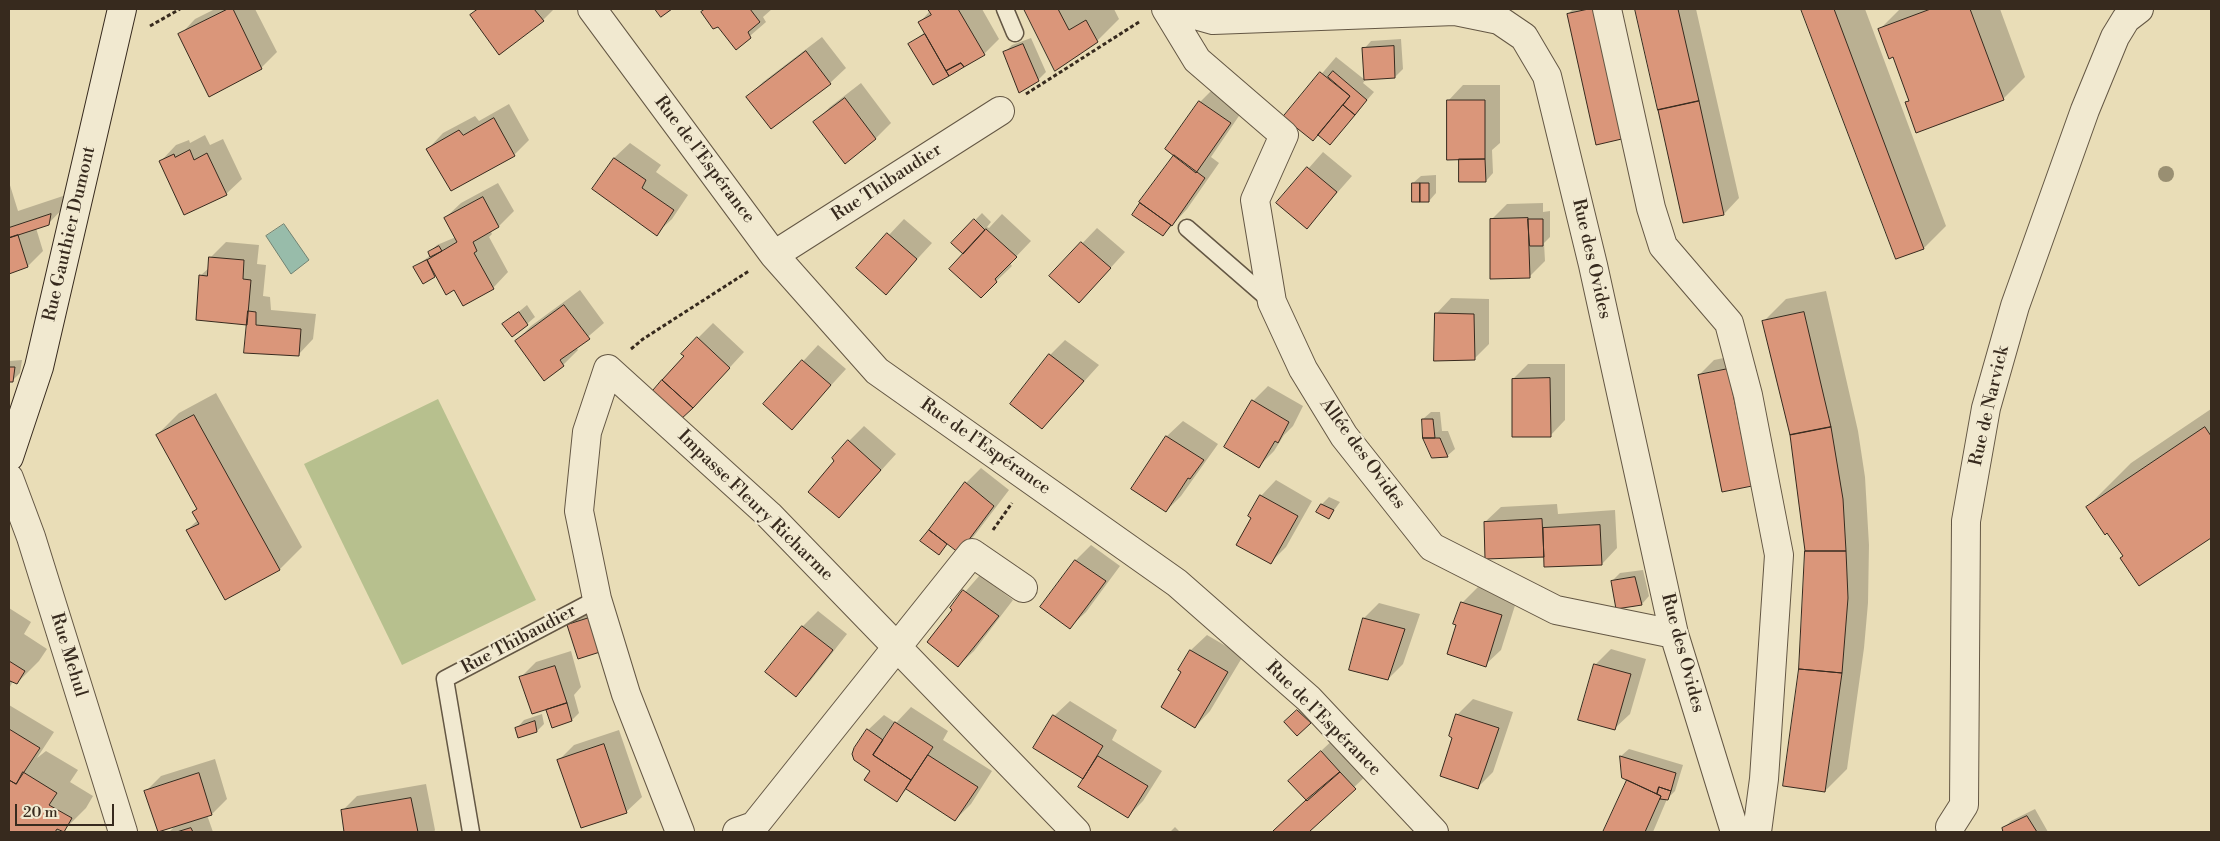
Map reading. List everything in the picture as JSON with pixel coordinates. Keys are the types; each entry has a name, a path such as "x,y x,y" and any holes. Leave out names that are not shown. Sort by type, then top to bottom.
{"street":[{"name":"Rue Gauthier Dumont","path":"9,457 39,367 122,9"},
{"name":"Rue de l’Espérance","path":"592,9 774,255 876,371 1176,582 1309,699 1434,832"},
{"name":"Rue des Ovides","path":"1174,9 1213,20 1455,11 1499,20 1524,37 1547,76 1596,274 1674,634 1735,832"},
{"path":"1607,9 1651,208 1663,246 1729,323 1748,395 1779,555 1764,779 1757,832"},
{"name":"Rue de Narvick","path":"1948,830 1964,805 1966,521 1986,408 2015,306 2085,110 2115,37 2126,20 2139,9"},
{"name":"Allée des Ovides","path":"1155,14 1197,60 1284,135 1255,200 1272,302 1303,369 1344,436 1432,547 1556,610 1674,634"},
{"name":"Rue Thibaudier","path":"774,255 1000,111"},
{"name":"Rue Thibaudier","path":"608,369 586,432 579,511 597,599 626,694 680,832"},
{"name":"Impasse Fleury Richarme","path":"608,369 769,514 1076,832"},
{"name":"Rue Mehul","path":"9,478 31,537 123,832"},
{"path":"737,832 754,826 972,553 1023,588"}],"lane":[{"path":"1005,9 1015,33"},
{"path":"1187,228 1272,302"},
{"name":"Rue Thibaudier","path":"471,832 445,679 597,599"}],"path":[{"path":"1025,95 1155,14"},
{"path":"608,369 643,339 774,255"}],"shaded area":[{"path":"284,224 309,260 291,274 266,236"},
{"path":"438,399 536,600 402,665 304,464"}],"building":[{"path":"228,9 233,9 262,69 209,97 178,34"},
{"path":"478,9 534,9 544,21 499,55 470,15"},
{"path":"655,9 672,9 661,17"},
{"path":"705,9 750,9 760,22 748,32 751,38 736,50 718,27 713,29 701,12"},
{"path":"928,9 958,9 985,55 964,67 961,63 946,71 918,22 931,15"},
{"path":"1024,9 1058,9 1069,30 1086,20 1098,42 1055,71"},
{"path":"1596,9 1626,138 1596,145 1567,14"},
{"path":"1635,9 1678,9 1699,101 1658,110"},
{"path":"1801,9 1834,9 1924,249 1896,259"},
{"path":"1931,9 1970,9 2004,100 1916,133 1905,102 1909,101 1893,57 1889,59 1878,29"},
{"path":"925,34 949,76 933,85 908,44"},
{"path":"1023,44 1039,81 1019,93 1003,52"},
{"path":"1394,46 1395,78 1364,80 1362,48"},
{"path":"806,51 831,84 771,129 746,97"},
{"path":"961,63 964,67 949,76 946,71"},
{"path":"1333,71 1367,100 1355,115 1343,105 1350,96 1328,77"},
{"path":"1320,72 1350,96 1313,141 1283,117"},
{"path":"845,98 876,139 845,164 813,122"},
{"path":"1447,100 1485,100 1485,159 1447,160"},
{"path":"1199,101 1231,123 1196,173 1165,149"},
{"path":"1699,101 1724,215 1683,223 1658,110"},
{"path":"1343,105 1355,115 1330,145 1318,135"},
{"path":"494,118 515,156 451,191 426,149 459,130 463,135"},
{"path":"190,150 194,160 207,153 227,195 184,215 159,161 174,154 175,157"},
{"path":"1174,155 1205,178 1172,226 1139,202"},
{"path":"614,158 646,180 642,188 674,210 657,236 592,189"},
{"path":"1459,159 1485,159 1486,182 1459,182"},
{"path":"1307,167 1337,192 1307,229 1276,203"},
{"path":"1412,183 1420,183 1420,202 1412,202"},
{"path":"1420,183 1429,183 1429,202 1420,202"},
{"path":"483,197 499,227 473,242 477,251 474,253 494,289 463,306 454,290 446,295 427,260 457,242 444,218"},
{"path":"1140,203 1171,225 1163,236 1132,215"},
{"path":"51,214 49,225 9,238 9,228"},
{"path":"1528,218 1530,278 1490,279 1490,219"},
{"path":"974,219 985,230 963,254 951,243"},
{"path":"1528,219 1543,219 1543,246 1530,246"},
{"path":"986,229 1017,257 995,279 997,282 981,298 949,269"},
{"path":"887,233 917,259 886,295 856,268"},
{"path":"18,235 28,267 9,274 9,238"},
{"path":"1081,242 1111,268 1079,303 1049,276"},
{"path":"439,246 442,251 430,257 428,252"},
{"path":"209,257 244,260 243,279 251,280 247,325 196,320 199,275 207,276"},
{"path":"427,260 435,277 423,284 413,267"},
{"path":"564,305 590,339 560,360 564,366 544,381 515,341"},
{"path":"248,311 256,312 256,325 301,329 299,356 244,353"},
{"path":"519,312 528,325 512,337 502,324"},
{"path":"1804,312 1831,427 1790,435 1762,321"},
{"path":"1435,313 1474,314 1475,360 1434,361"},
{"path":"697,337 730,368 693,408 662,380 684,356 681,354"},
{"path":"1049,354 1084,381 1042,429 1010,404"},
{"path":"802,360 831,385 792,430 763,404"},
{"path":"9,367 15,367 13,382 9,382"},
{"path":"1728,369 1752,486 1722,492 1698,375"},
{"path":"1550,378 1551,437 1512,437 1512,379"},
{"path":"662,380 693,408 680,420 651,393"},
{"path":"1252,400 1289,422 1278,443 1275,441 1259,468 1224,447"},
{"path":"194,415 280,570 225,600 186,530 199,524 192,512 197,509 156,435"},
{"path":"1422,419 1433,419 1435,438 1423,438"},
{"path":"1831,427 1843,499 1846,551 1805,551 1790,435"},
{"path":"2205,427 2211,436 2211,538 2139,586 2120,558 2123,556 2107,533 2105,535 2086,507"},
{"path":"1166,436 1204,460 1190,479 1188,478 1166,512 1131,489"},
{"path":"1423,438 1440,438 1448,457 1432,458"},
{"path":"848,440 881,470 839,518 808,492 834,461 832,458"},
{"path":"965,482 994,506 959,553 929,530"},
{"path":"1260,495 1298,516 1271,564 1236,545 1251,518 1248,516"},
{"path":"1321,504 1334,510 1329,519 1316,512"},
{"path":"1542,519 1544,557 1485,559 1484,522"},
{"path":"1600,525 1602,565 1544,567 1543,528"},
{"path":"929,530 947,544 939,555 920,541"},
{"path":"1805,551 1846,551 1848,598 1842,673 1799,669"},
{"path":"1075,560 1106,581 1070,629 1040,607"},
{"path":"1635,577 1642,605 1616,609 1611,581"},
{"path":"963,590 999,616 958,667 927,642 952,610 950,608"},
{"path":"1461,602 1502,615 1486,667 1447,654 1456,625 1453,624"},
{"path":"589,618 600,652 578,659 567,625"},
{"path":"1363,618 1405,629 1388,680 1349,670"},
{"path":"802,626 833,650 796,697 765,672"},
{"path":"1190,650 1228,672 1195,728 1161,707 1181,672 1178,670"},
{"path":"9,661 25,671 17,684 10,681 9,684"},
{"path":"1594,664 1631,674 1615,730 1578,720"},
{"path":"555,666 567,703 532,714 519,677"},
{"path":"1799,669 1842,673 1825,792 1783,786"},
{"path":"567,703 572,721 552,728 546,710"},
{"path":"1297,710 1311,723 1297,736 1284,722"},
{"path":"1456,714 1499,728 1478,789 1440,776 1452,738 1449,736"},
{"path":"1053,715 1103,746 1083,779 1033,748"},
{"path":"535,721 537,732 518,738 515,728"},
{"path":"895,722 933,747 911,780 873,755"},
{"path":"9,729 40,748 16,784 9,780"},
{"path":"867,729 883,740 873,755 911,780 897,802 864,780 870,771 854,760 852,754 854,748"},
{"path":"604,744 627,813 581,828 557,760"},
{"path":"1321,751 1340,772 1307,801 1288,781"},
{"path":"928,755 978,787 955,821 906,789"},
{"path":"1098,756 1148,786 1128,818 1078,787"},
{"path":"1620,756 1676,773 1671,791 1659,787 1657,794 1622,778"},
{"path":"23,772 57,793 49,805 72,818 64,832 57,829 55,832 9,832 9,780 16,784"},
{"path":"1340,772 1356,789 1309,832 1273,831 1306,800"},
{"path":"199,773 212,815 158,832 144,791"},
{"path":"1627,780 1661,796 1645,832 1603,832"},
{"path":"1659,787 1671,791 1668,800 1660,799 1661,796 1657,794"},
{"path":"411,798 418,832 344,832 341,810"},
{"path":"2027,816 2037,832 2003,832 2002,828"},
{"path":"191,828 193,832 177,832"}]}
